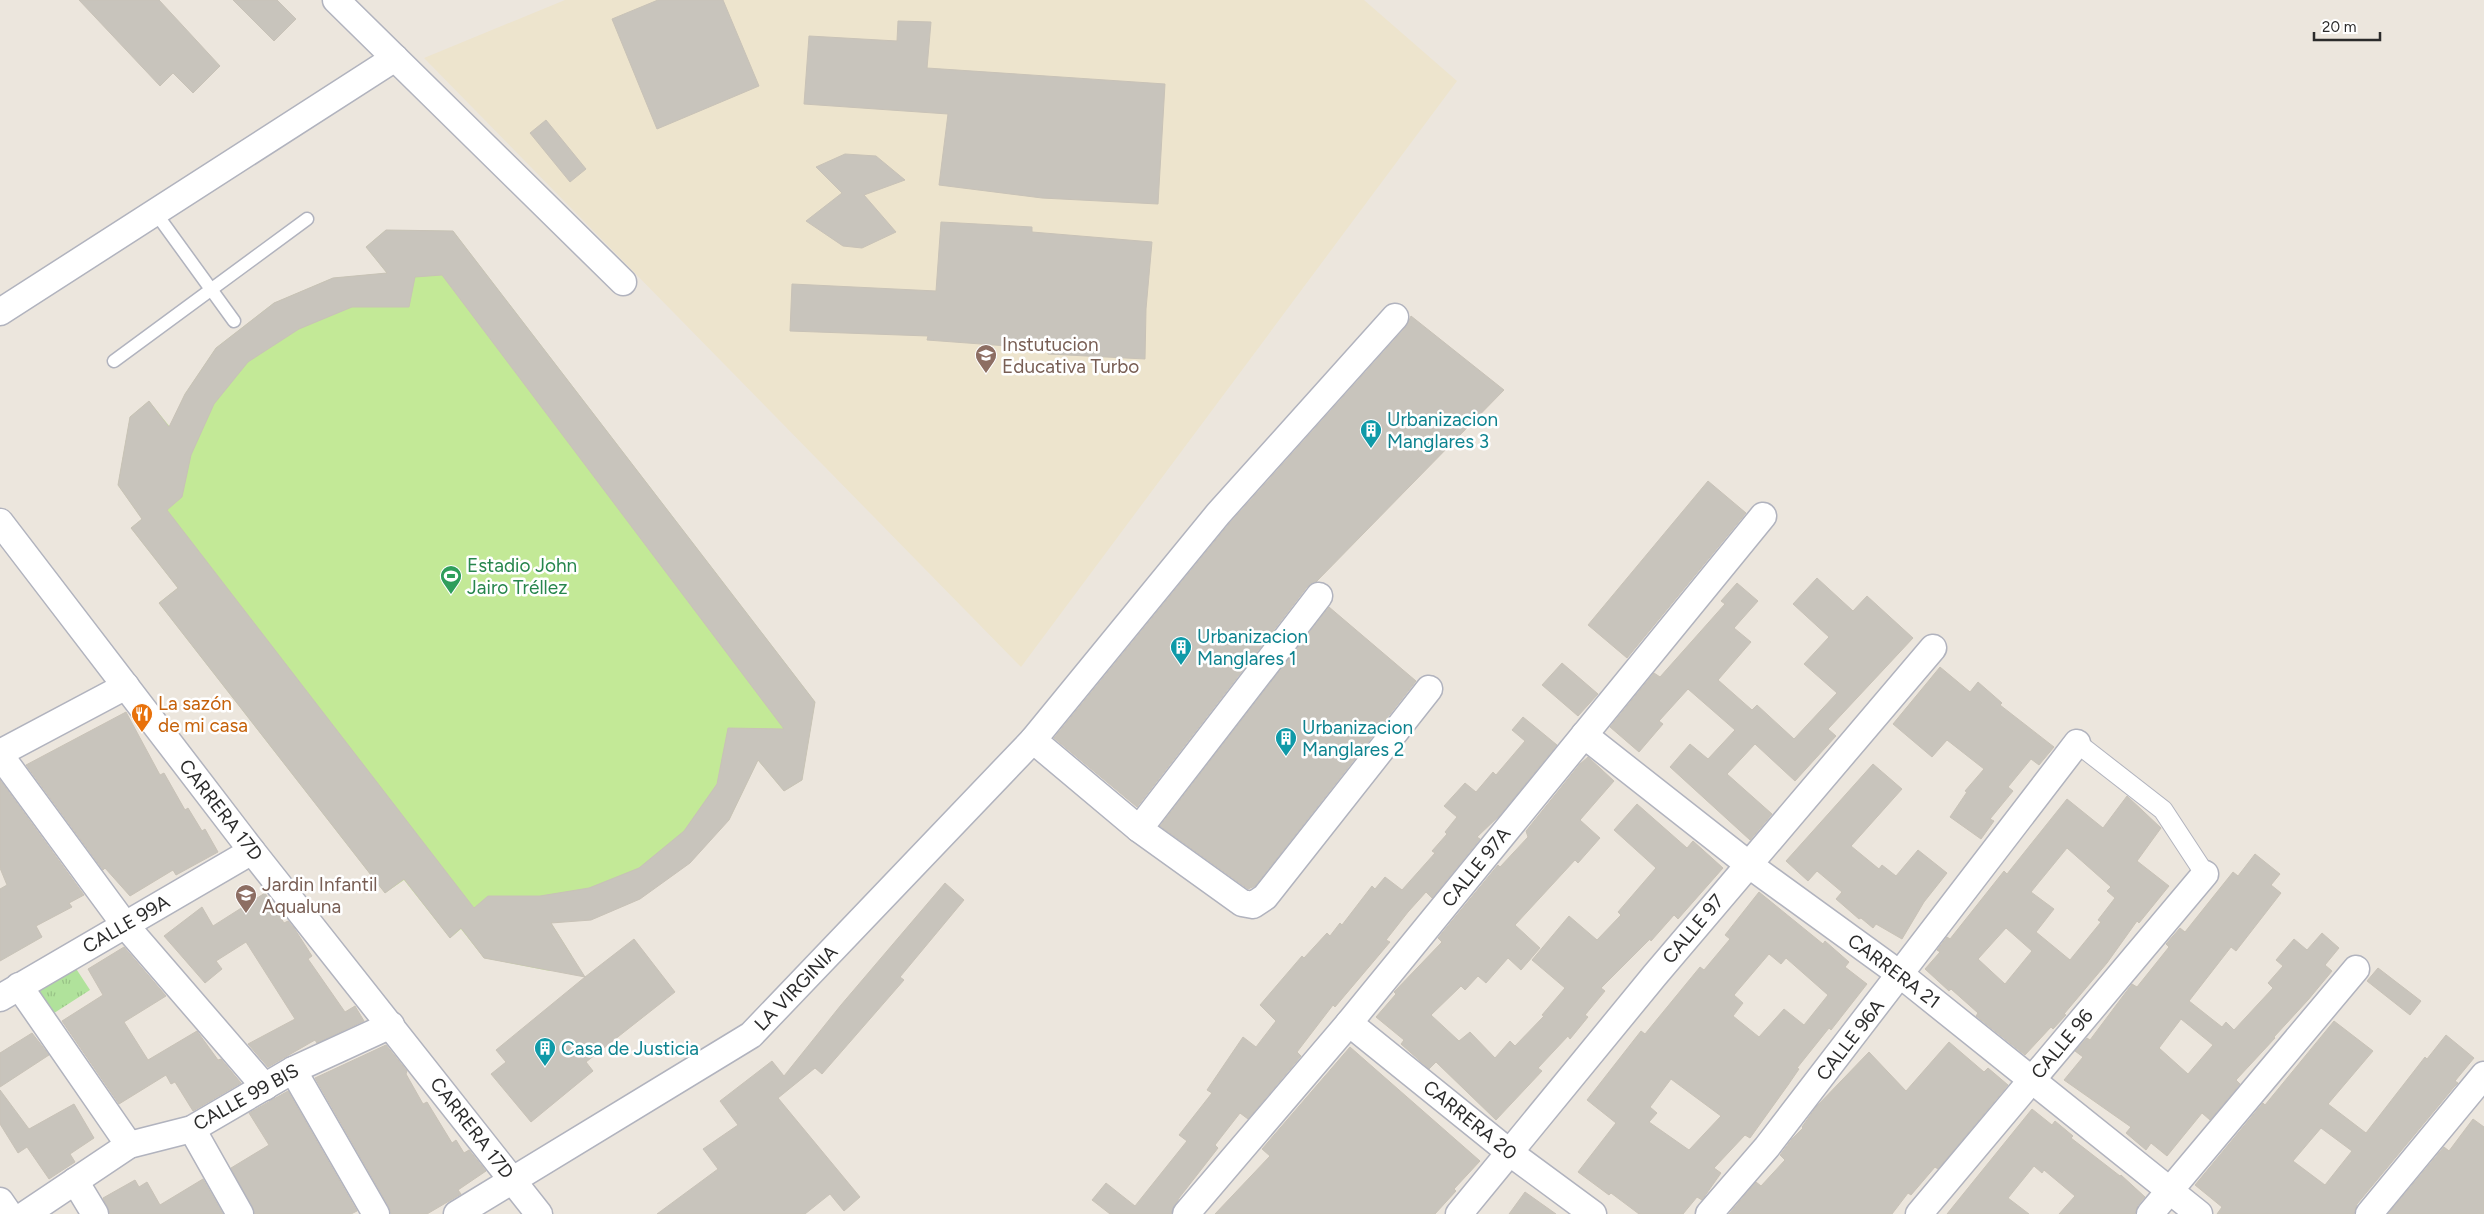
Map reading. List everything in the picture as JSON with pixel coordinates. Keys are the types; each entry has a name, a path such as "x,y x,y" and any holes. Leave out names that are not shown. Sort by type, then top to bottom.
{"street":[{"path":"336,0 623,282"},
{"path":"0,312 395,58"},
{"name":"LA VIRGINIA","path":"457,1214 751,1035 1033,740 1218,514 1395,317"},
{"name":"CALLE 97A","path":"1186,1214 1349,1023 1763,516"},
{"name":"CARRERA 17D","path":"1,524 252,851 539,1214"},
{"path":"1139,829 1319,596"},
{"name":"CALLE 97","path":"1459,1214 1748,864 1933,648"},
{"path":"126,686 0,754 125,924 266,1087"},
{"path":"1033,740 1139,829 1242,903 1253,905 1265,897 1429,689"},
{"name":"CARRERA 21","path":"1584,734 1748,864 1901,974 2199,1214"},
{"path":"2077,743 2163,810 2206,874"},
{"name":"CALLE 96A","path":"1709,1214 1767,1146 2077,743"},
{"name":"CALLE 99A","path":"6,992 252,851"},
{"name":"CALLE 96","path":"1919,1214 2206,874"},
{"path":"2150,1214 2356,969"},
{"path":"6,992 129,1145"},
{"name":"CARRERA 20","path":"1349,1023 1509,1152 1593,1214"},
{"name":"CALLE 99 BIS","path":"26,1214 129,1145 192,1128 293,1070 391,1025"},
{"path":"293,1070 376,1214"},
{"path":"2369,1214 2484,1075"},
{"path":"192,1128 240,1214"},
{"path":"75,1181 95,1214"},
{"path":"0,1201 9,1214"}],"lane":[{"path":"155,212 234,321"},
{"path":"114,361 307,219"}],"shaded area":[{"name":"Instutucion Educativa Turbo","path":"565,0 1364,0 1457,81 1021,667 424,58"}],"green space":[{"name":"Estadio John Jairo Tréllez","path":"386,230 453,231 815,702 802,780 784,791 758,760 729,820 551,923 572,956 550,971 484,958 461,929 450,938 404,880 385,893 159,603 178,588 131,528 142,519 118,485 130,417 149,401 170,427 185,394 216,348 274,303 333,278 387,273 366,247"},
{"path":"73,964 90,990 51,1015 34,989"}],"building":[{"path":"79,0 159,0 220,66 193,93 173,73 160,86"},
{"path":"233,0 277,0 296,19 274,41"},
{"path":"658,0 723,0 759,86 657,129 612,19"},
{"path":"898,21 931,22 927,68 1165,84 1158,204 1042,198 939,185 948,114 804,104 809,36 897,41"},
{"path":"546,120 586,169 570,182 530,133"},
{"path":"845,154 876,156 905,180 864,195 896,232 862,248 843,246 806,221 842,193 816,167"},
{"path":"941,222 1032,227 1032,232 1152,242 1146,309 1145,359 1048,354 1048,349 927,340 928,336 790,331 792,284 936,291"},
{"path":"386,230 453,231 815,702 802,780 784,791 758,760 729,820 690,863 640,899 591,920 551,923 585,977 484,958 461,928 450,938 404,879 385,893 159,603 178,588 131,528 142,519 118,485 130,417 149,401 169,427 185,394 216,348 274,303 333,278 387,273 366,247","holes":["442,275 784,729 728,728 717,784 684,831 639,868 589,888 540,896 488,896 474,908 167,510 182,497 191,455 214,404 248,362 299,329 352,307 409,307 415,277"]},
{"path":"1411,316 1504,390 1316,582 1307,587 1137,807 1054,738 1229,524 1406,327"},
{"path":"1708,481 1746,513 1627,658 1588,625"},
{"path":"1817,578 1853,611 1867,596 1913,638 1828,729 1836,736 1795,781 1755,744 1727,774 1772,814 1750,840 1670,767 1690,744 1708,759 1735,730 1688,689 1659,721 1663,724 1639,752 1610,727 1654,673 1660,677 1725,604 1721,601 1737,583 1758,601 1734,628 1751,642 1718,680 1752,710 1757,705 1794,739 1837,693 1804,664 1829,637 1793,604"},
{"name":"Urbanizacion Manglares 2","path":"1329,607 1416,681 1255,886 1248,889 1160,826"},
{"path":"1562,663 1598,694 1578,716 1542,685"},
{"path":"1940,667 1970,692 1978,682 2002,703 2000,705 2054,747 2039,765 2031,759 2008,787 2013,791 1990,819 1994,821 1981,839 1950,817 1967,792 1965,791 1984,769 1947,740 1932,757 1893,724"},
{"path":"126,712 160,775 164,773 185,810 188,808 202,831 205,829 218,852 176,875 173,870 130,896 105,868 103,870 26,765"},
{"path":"1523,717 1557,745 1499,816 1477,837 1480,839 1432,898 1426,892 1408,912 1386,940 1390,942 1335,1007 1333,1005 1297,1052 1301,1056 1248,1119 1240,1113 1215,1145 1218,1148 1179,1198 1171,1214 1110,1214 1092,1200 1106,1183 1135,1206 1187,1141 1179,1135 1212,1093 1207,1090 1243,1037 1256,1047 1276,1021 1260,1005 1302,956 1304,958 1327,933 1330,936 1340,923 1342,925 1372,886 1375,889 1385,877 1402,890 1435,853 1432,851 1447,834 1445,832 1457,817 1444,806 1465,783 1476,792 1493,772 1496,775 1525,741 1512,730"},
{"path":"1588,757 1614,781 1580,820 1600,838 1578,863 1575,860 1515,925 1540,948 1521,970 1508,958 1486,983 1478,976 1465,990 1461,986 1431,1015 1459,1041 1470,1032 1495,1058 1510,1041 1515,1046 1544,1016 1542,1015 1565,988 1532,960 1569,916 1597,940 1621,915 1618,912 1656,868 1614,830 1637,804 1687,848 1693,841 1723,868 1678,919 1674,915 1651,941 1650,939 1601,988 1605,991 1585,1015 1588,1017 1570,1039 1568,1036 1538,1068 1542,1071 1496,1120 1436,1062 1429,1069 1401,1044 1404,1040 1376,1017 1396,994 1394,992 1442,942 1438,938 1498,865 1500,867 1528,837 1526,831 1580,764"},
{"path":"1873,764 1902,789 1851,846 1879,869 1882,865 1896,876 1918,850 1947,873 1924,902 1902,939 1876,924 1873,928 1861,918 1859,919 1836,899 1842,892 1817,871 1808,881 1786,861"},
{"path":"0,780 84,895 69,903 72,907 36,926 42,937 0,961 0,889 7,885 0,868"},
{"path":"2127,796 2161,828 2137,861 2169,886 2139,923 2137,921 2107,963 2064,1014 2066,1015 2053,1029 2051,1027 2025,1055 1976,1016 1978,1013 1951,989 1949,991 1925,969 1940,952 1937,950 1947,937 1950,939 2004,871 2007,874 2067,799 2103,828","holes":["2067,848 2111,887 2107,891 2115,898 2098,920 2101,922 2070,960 2036,932 2054,909 2031,892","2006,928 2032,951 2005,984 1978,959"]},
{"path":"2255,854 2280,874 2271,885 2281,893 2236,951 2231,947 2189,1001 2222,1027 2226,1022 2234,1030 2273,988 2268,983 2283,966 2276,960 2294,939 2307,950 2322,933 2339,948 2325,965 2332,971 2275,1038 2236,1080 2240,1084 2210,1120 2202,1113 2167,1156 2151,1143 2146,1150 2126,1133 2131,1127 2064,1080 2083,1057 2075,1051 2087,1038 2090,1040 2132,984 2137,987 2169,947 2166,944 2180,928 2185,932 2233,872 2238,876","holes":["2181,1019 2213,1045 2188,1074 2159,1048"]},
{"path":"945,883 964,900 900,977 904,980 822,1074 815,1068 778,1098 860,1197 844,1211 830,1194 805,1214 657,1214 718,1169 703,1149 738,1125 720,1101 772,1061 784,1076 841,1005"},
{"path":"1759,892 1823,944 1825,941 1849,962 1845,967 1867,984 1831,1030 1829,1028 1797,1068 1799,1069 1750,1138 1745,1135 1714,1168 1721,1173 1702,1200 1697,1197 1683,1214 1639,1214 1578,1172 1616,1123 1587,1100 1641,1031 1645,1034 1700,967 1704,970 1730,939 1725,935","holes":["1769,954 1781,964 1786,958 1828,995 1804,1025 1784,1009 1759,1037 1733,1016 1743,1003 1734,995","1671,1079 1721,1116 1689,1150 1649,1122 1657,1113 1650,1107"]},
{"path":"265,893 284,923 288,921 294,928 312,956 308,959 345,1012 355,1006 364,1021 317,1043 315,1040 268,1067 248,1044 295,1019 246,942 216,961 222,969 205,983 164,936 202,907 213,926"},
{"path":"634,939 675,992 586,1062 593,1071 531,1122 491,1074 506,1062 496,1050"},
{"path":"124,947 166,996 124,1022 148,1060 197,1031 218,1060 221,1059 241,1083 193,1111 175,1082 171,1084 166,1075 119,1104 62,1021 103,995 88,969"},
{"path":"2378,968 2421,1001 2410,1015 2367,981"},
{"path":"2334,1021 2373,1051 2328,1104 2366,1133 2425,1057 2427,1059 2446,1035 2474,1058 2455,1081 2458,1083 2357,1204 2354,1214 2217,1214 2222,1207 2195,1185 2263,1103 2265,1105","holes":["2321,1128 2352,1151 2325,1185 2293,1161"]},
{"path":"32,1033 49,1055 0,1087 0,1053"},
{"path":"1949,1042 1984,1072 1988,1068 2008,1085 1938,1169 1935,1167 1911,1195 1908,1193 1892,1214 1729,1214 1756,1182 1761,1186 1785,1160 1780,1155 1803,1128 1816,1107 1869,1052 1906,1091"},
{"path":"386,1045 407,1071 406,1074 423,1104 427,1102 452,1143 456,1140 464,1153 469,1150 486,1171 458,1190 461,1194 427,1214 391,1214 389,1207 315,1078"},
{"path":"1350,1047 1480,1161 1454,1189 1456,1191 1435,1214 1215,1214 1270,1156 1262,1149"},
{"path":"0,1090 29,1129 74,1104 94,1138 70,1154 75,1162 49,1179 27,1147 18,1153 0,1124"},
{"path":"288,1091 357,1211 351,1214 255,1214 231,1168 269,1145 249,1113"},
{"path":"2032,1109 2052,1125 2055,1121 2073,1136 2071,1138 2121,1175 2145,1197 2138,1205 2135,1214 2059,1214 2075,1196 2044,1170 2042,1173 2034,1166 2008,1198 2029,1214 1947,1214"},
{"path":"2473,1119 2484,1127 2484,1214 2388,1214 2444,1147 2449,1151"},
{"path":"203,1179 223,1214 110,1214 103,1198 135,1180 139,1187 147,1182 160,1205"},
{"path":"1525,1192 1556,1214 1509,1214"}],"place":[{"name":"Instutucion Educativa Turbo","path":"986,374"},
{"name":"Urbanizacion Manglares 3","path":"1371,449"},
{"name":"Estadio John Jairo Tréllez","path":"451,595"},
{"name":"Urbanizacion Manglares 1","path":"1181,666"},
{"name":"La sazón de mi casa","path":"142,733"},
{"name":"Urbanizacion Manglares 2","path":"1286,757"},
{"name":"Jardin Infantil Aqualuna","path":"246,914"},
{"name":"Casa de Justicia","path":"545,1067"}]}
